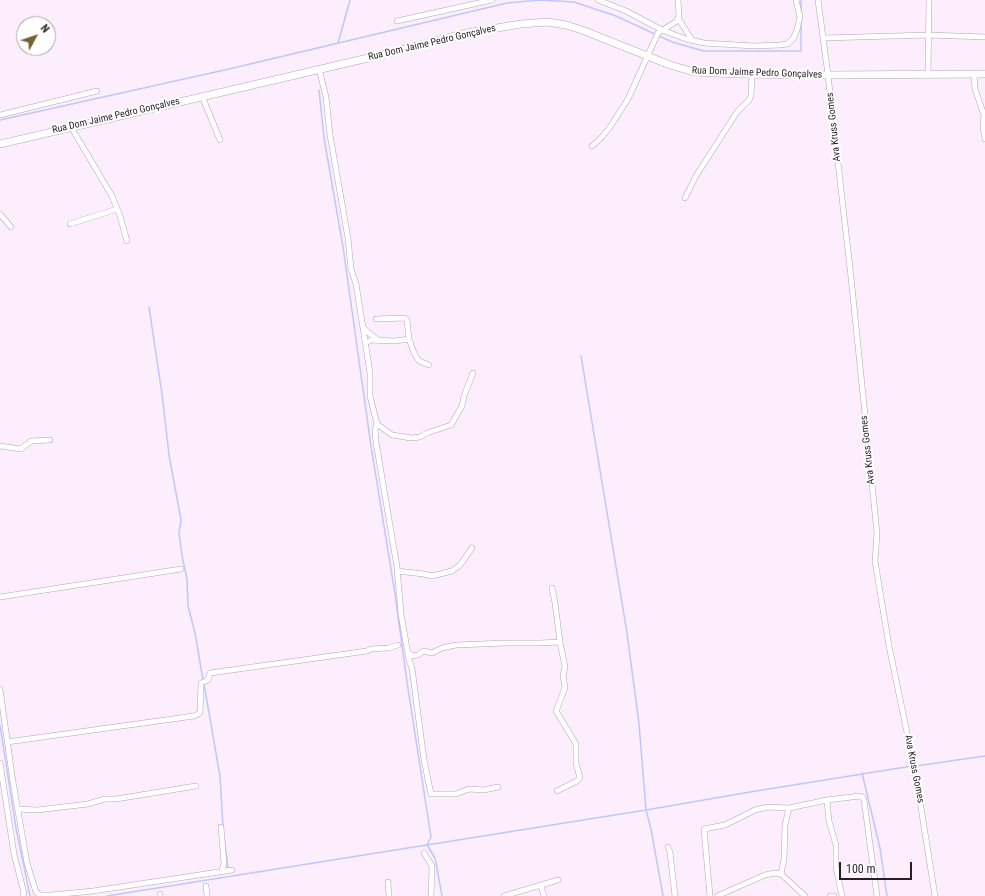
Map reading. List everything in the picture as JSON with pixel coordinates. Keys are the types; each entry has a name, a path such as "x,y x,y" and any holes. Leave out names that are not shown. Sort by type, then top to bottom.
{"main road":[{"name":"Rua Dom Jaime Pedro Gonçalves","path":"0,144 467,33 521,24 548,22 582,30 670,65 694,72 828,75 985,74"}],"street":[{"path":"397,21 492,0"},
{"path":"598,0 626,11 660,31 704,43 748,46 787,44 793,39 799,18 796,0"},
{"path":"678,0 678,18 692,40"},
{"name":"Ava Kruss Gomes","path":"818,0 851,277 876,533 875,561 889,646 916,776 935,896"},
{"path":"928,74 929,0"},
{"path":"592,146 610,128 628,99 660,31 674,23 678,18"},
{"path":"823,38 929,36 985,37"},
{"path":"319,69 326,97 329,129 347,232 351,270 356,284 363,328 370,377 370,391 377,424 375,430 376,442 397,571 401,614 409,660 412,668 423,754 431,794 459,793 469,789 484,790 498,787"},
{"path":"686,198 696,176 731,122 749,100 751,96 752,74"},
{"path":"974,74 975,89 984,115 983,127 985,139"},
{"path":"0,116 97,91"},
{"path":"202,96 220,140"},
{"path":"71,127 112,196 127,241"},
{"path":"70,224 117,209"},
{"path":"0,214 11,226"},
{"path":"376,319 405,318 407,320 409,339 417,358 423,363 429,365"},
{"path":"363,328 380,341"},
{"path":"365,343 372,340 395,341 409,339"},
{"path":"377,424 392,435 411,438 420,437 427,433 451,425 462,406 464,396 473,373"},
{"path":"0,446 21,449 31,441 50,440"},
{"path":"397,571 432,576 452,571 460,565 472,548"},
{"path":"0,597 139,574 180,569"},
{"path":"552,588 565,668 563,675 565,688 556,711 576,744 576,763 580,778 557,791"},
{"path":"408,652 412,656 418,655 423,651 432,653 442,648 456,645 498,643 540,644 560,642"},
{"path":"7,742 194,716 200,713 201,682 208,680 210,673 367,651 371,649 388,648 398,645"},
{"path":"0,689 7,742 27,863 33,887 36,892 40,895 93,891 232,870"},
{"path":"0,763 14,854 24,893 23,896"},
{"path":"18,809 37,810 88,804 105,799 116,799 196,786"},
{"path":"710,896 704,829 725,825 755,810 768,807 790,808 827,800 860,796 862,797 867,823 877,896"},
{"path":"827,800 829,821 836,845 836,867 842,896"},
{"path":"781,874 784,859 785,824 790,808"},
{"path":"221,827 224,871"},
{"path":"668,847 670,852 675,896"},
{"path":"424,853 432,866 431,896"},
{"path":"717,896 765,875 775,873 781,874 805,896"},
{"path":"504,896 558,880"},
{"path":"388,882 389,896"},
{"path":"206,886 207,896"},
{"path":"541,886 544,896"}],"waterway":[{"path":"338,43 350,0"},
{"path":"0,120 229,69 507,3 540,0 574,2 616,16 672,42 704,51 801,51 801,22"},
{"path":"801,0 801,12"},
{"path":"319,90 324,138 343,247 371,446 395,594 431,837 427,845 435,858 442,896"},
{"path":"149,307 162,394 169,455 181,520 179,533 187,579 188,606 195,633 203,680"},
{"path":"581,356 627,633 639,724 646,810 651,829 663,896"},
{"path":"204,684 220,776 223,827"},
{"path":"0,725 16,828 30,896"},
{"path":"916,766 985,756"},
{"path":"107,896 912,766"},
{"path":"862,773 880,848 887,896"},
{"path":"224,838 228,868"}]}
